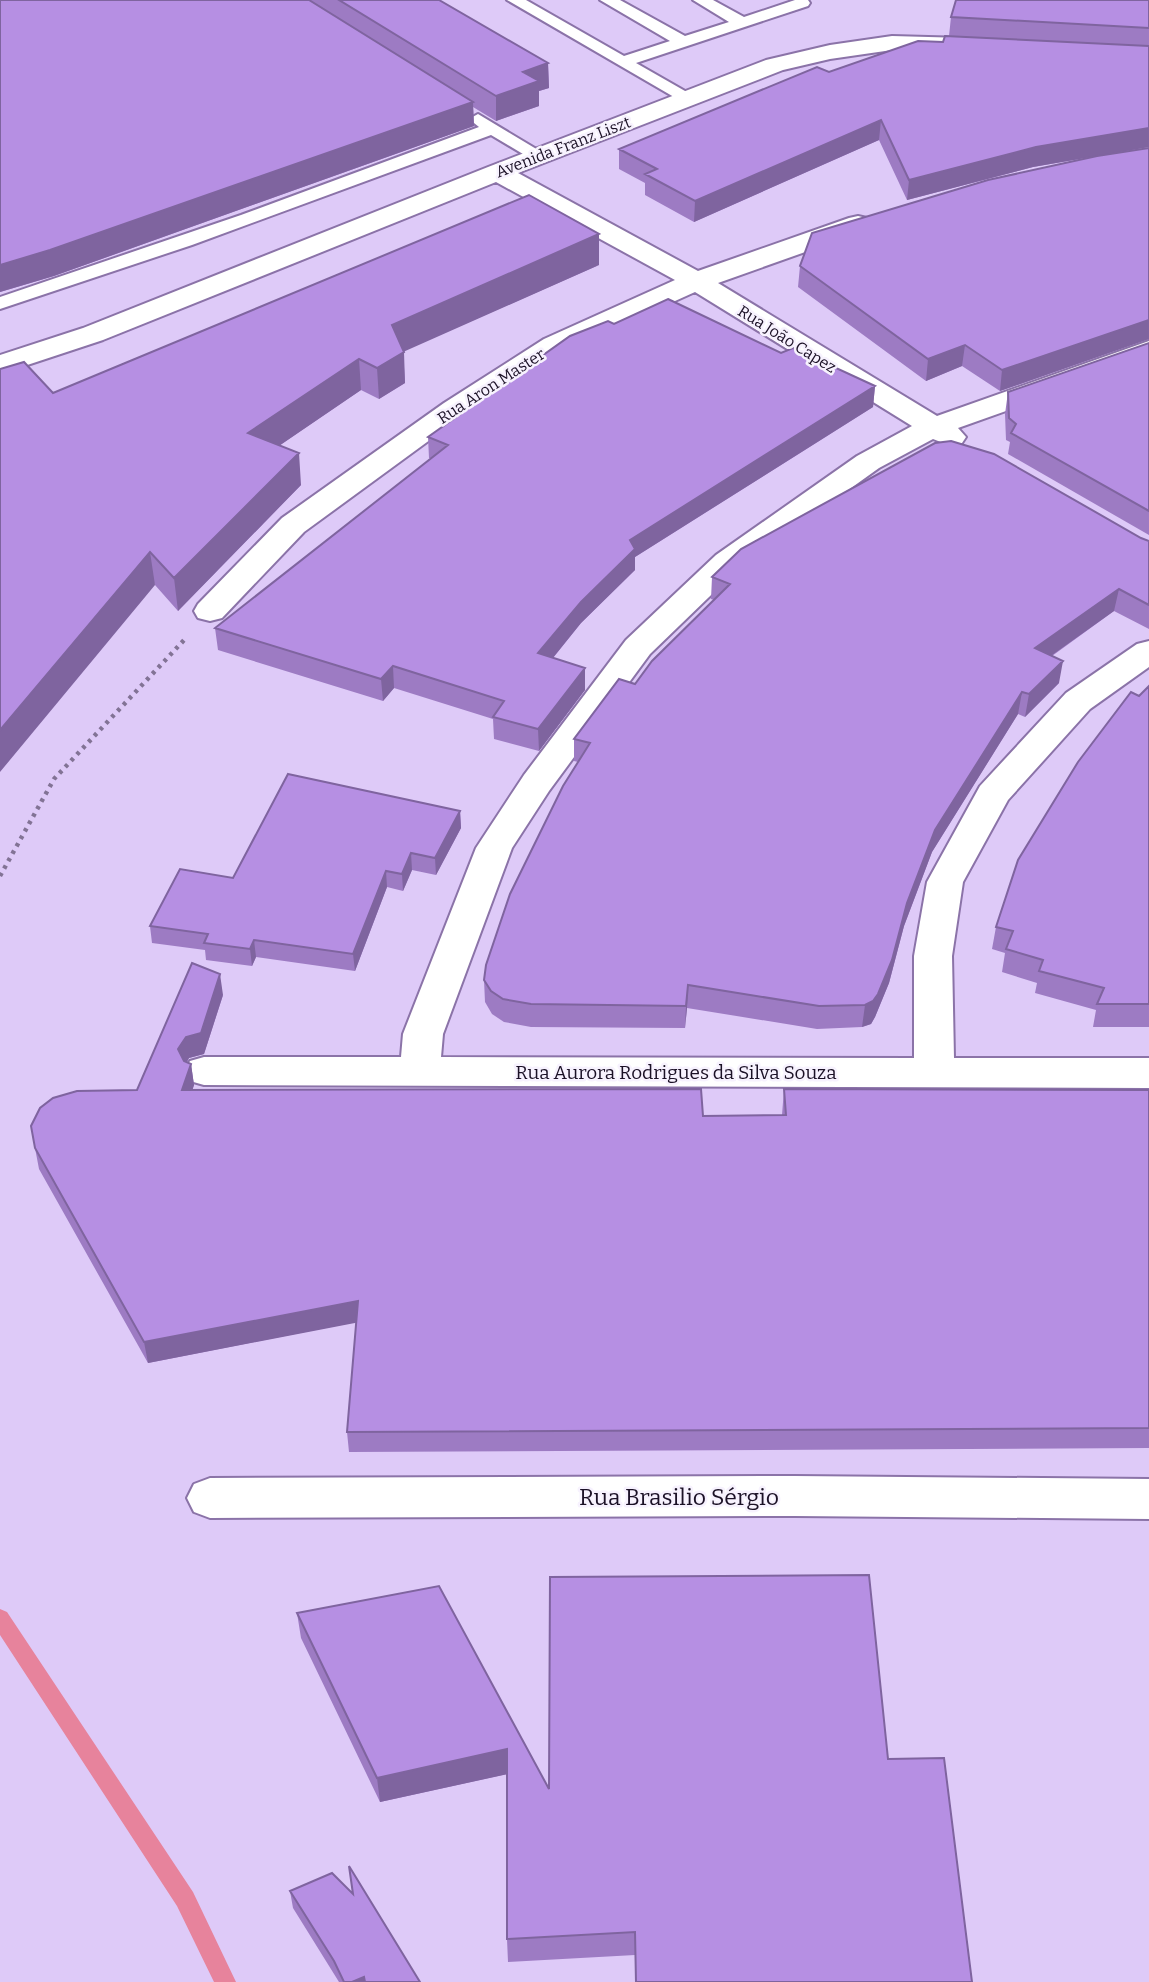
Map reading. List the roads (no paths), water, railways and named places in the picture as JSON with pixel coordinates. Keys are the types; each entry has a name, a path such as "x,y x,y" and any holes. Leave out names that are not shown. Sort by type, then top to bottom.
{"street":[{"name":"Avenida Franz Liszt","path":"0,365 93,334 497,172 775,65 830,52 892,43 985,46"},
{"name":"Rua João Capez","path":"497,172 696,281 970,448"},
{"name":"Rua Aron Master","path":"211,611 293,525 454,408 554,345 696,281 878,218"},
{"path":"420,1072 423,1034 494,848 536,783 638,647 727,562 868,462 933,427 1149,350"},
{"path":"934,1073 933,956 945,882 993,794 1078,701 1149,651"},
{"name":"Rua Aurora Rodrigues da Silva Souza","path":"204,1071 1149,1073"},
{"name":"Rua Brasilio Sérgio","path":"210,1497 795,1496 1149,1499"}],"lane":[{"path":"515,0 687,99"},
{"path":"608,0 684,42"},
{"path":"701,0 742,22"},
{"path":"623,62 802,3"},
{"path":"460,108 539,156"},
{"path":"0,303 337,188 493,128"}],"waterway":[{"path":"0,1618 185,1899 225,1982"}]}
